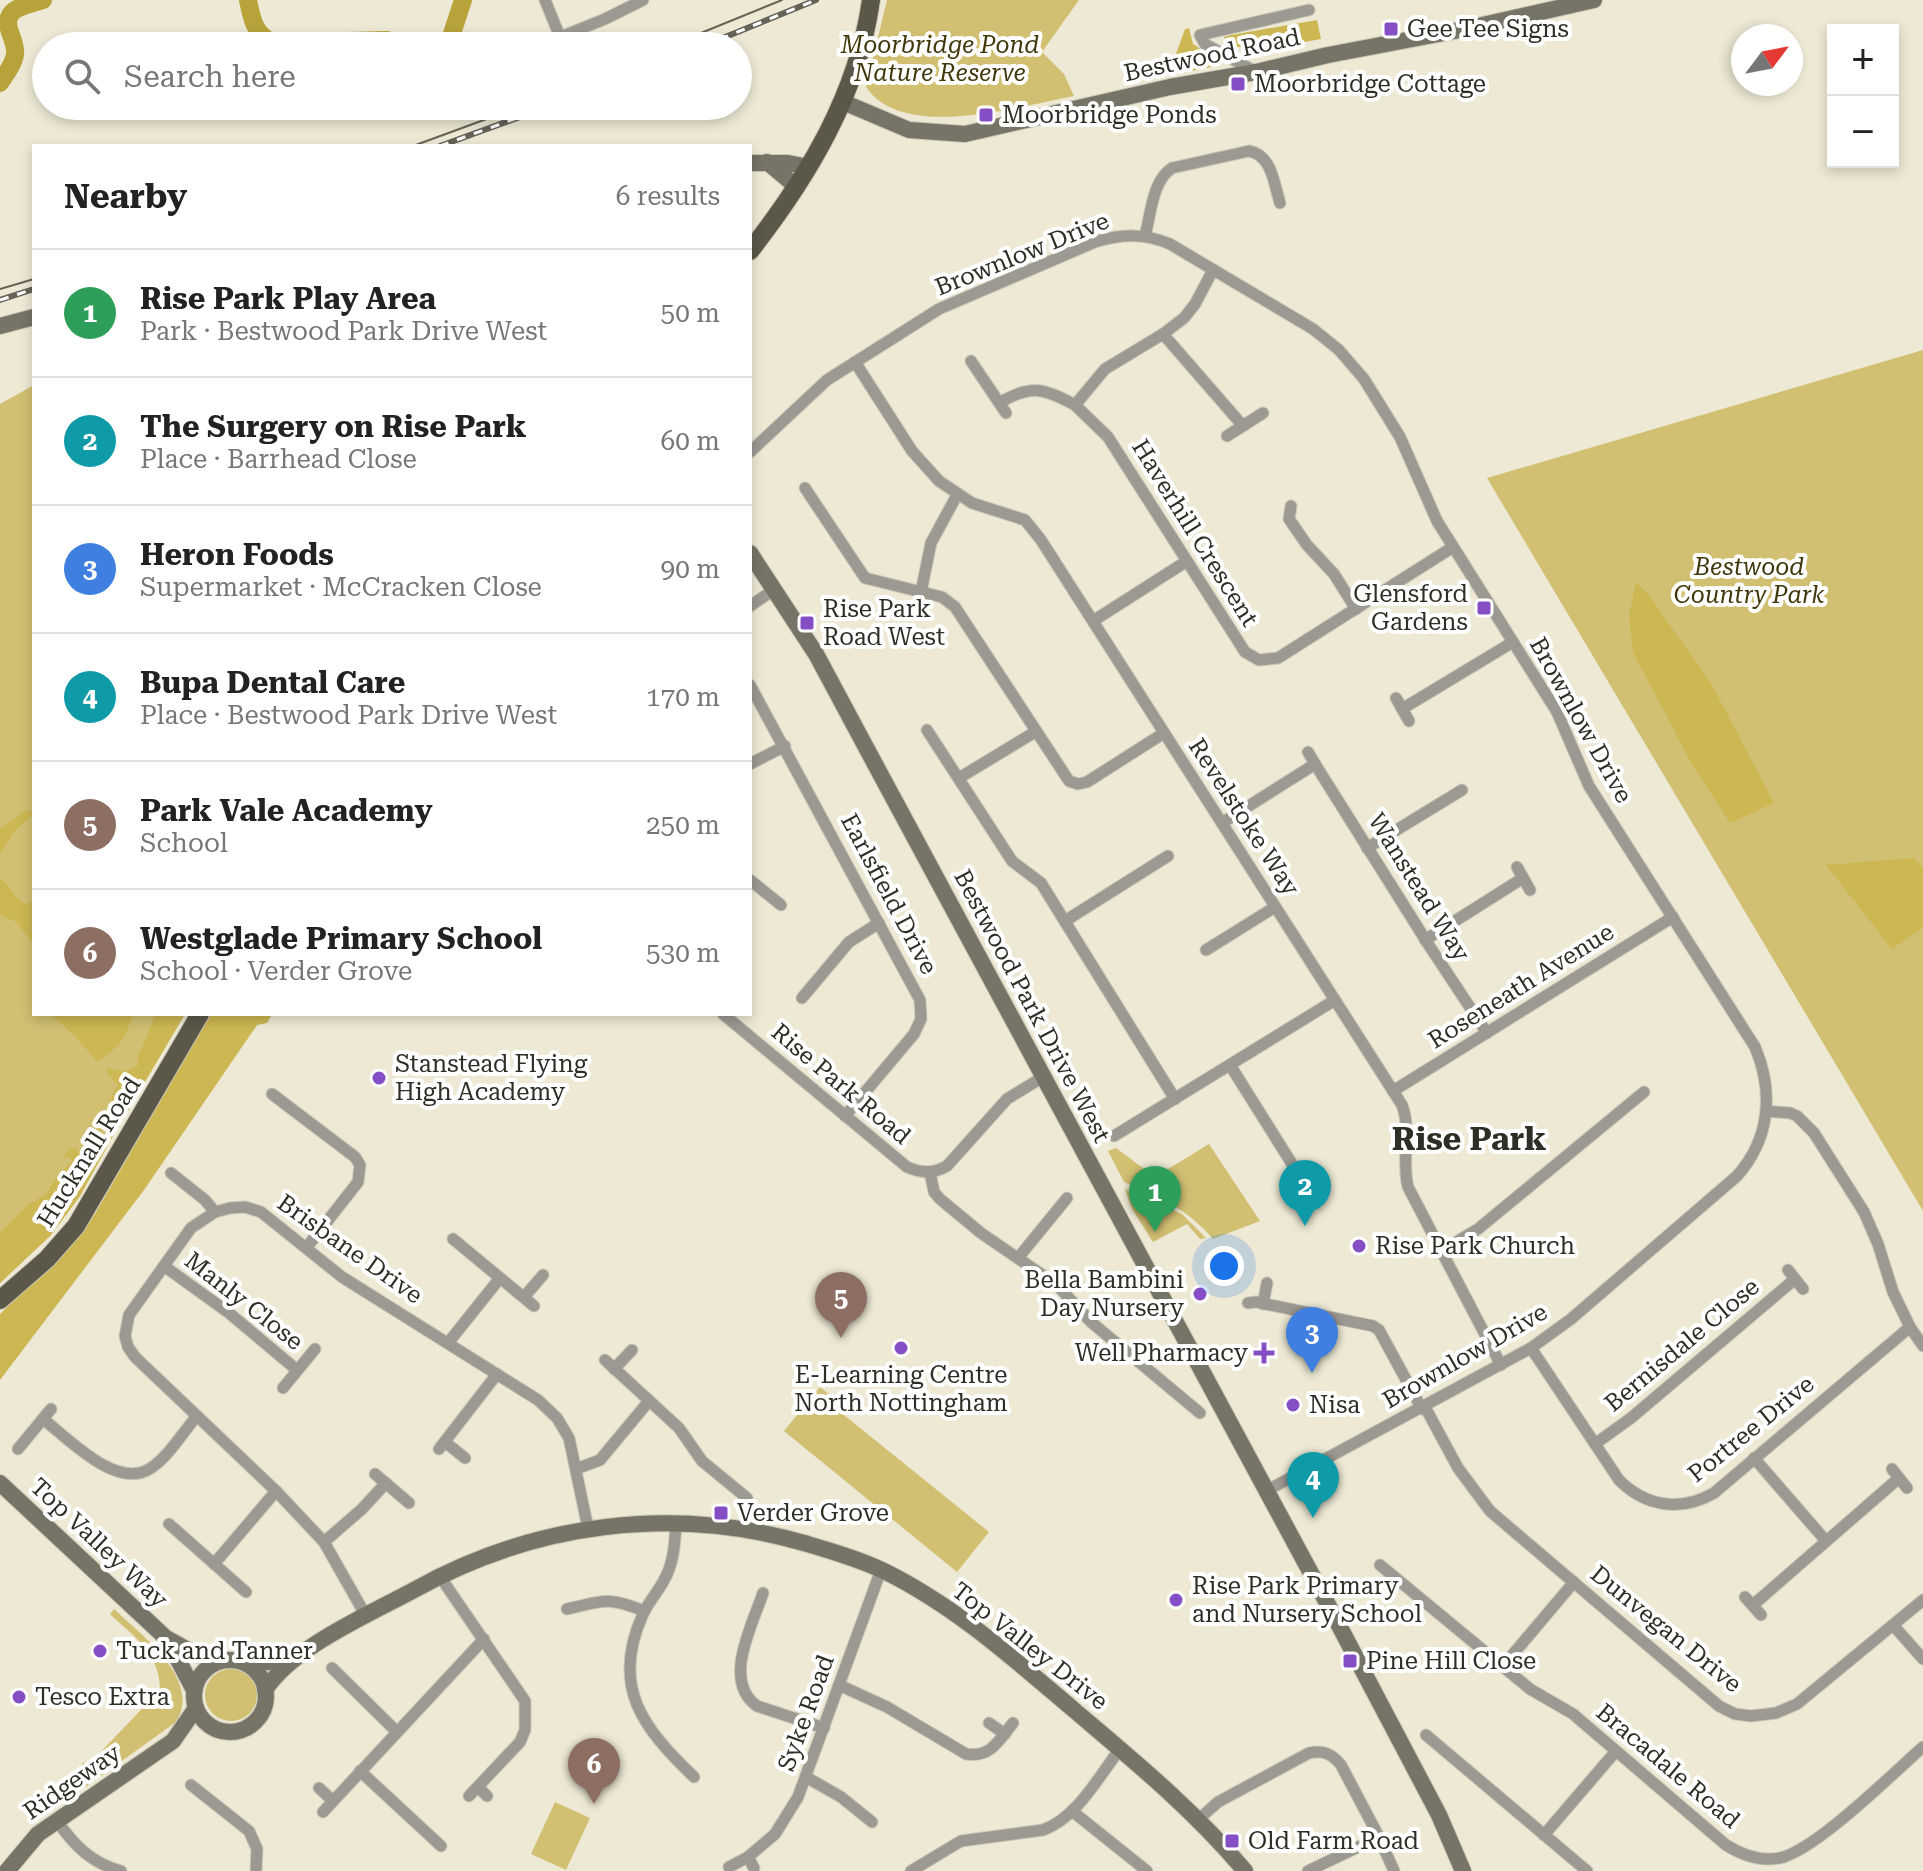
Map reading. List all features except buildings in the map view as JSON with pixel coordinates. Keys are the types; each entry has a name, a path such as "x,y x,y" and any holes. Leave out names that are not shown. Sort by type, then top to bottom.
{"main road":[{"path":"752,248 797,187 843,102 868,20 871,0"},
{"name":"Hucknall Road","path":"0,1300 47,1259 76,1226 199,1016"}],"street":[{"path":"545,0 558,32"},
{"path":"571,32 643,0"},
{"name":"Bestwood Road","path":"843,102 909,130 965,134 1170,87 1256,72 1594,0"},
{"path":"1256,72 1205,44 1200,35 1303,14"},
{"path":"1145,236 1158,184 1172,168 1256,152 1267,162 1278,197 1264,196"},
{"path":"758,162 808,167"},
{"path":"758,162 797,187"},
{"name":"Brownlow Drive","path":"752,450 827,380 939,309 1095,242 1127,235 1145,236 1170,244 1313,329 1350,361 1400,437 1428,504 1557,712 1589,786 1755,1047 1765,1078 1766,1111 1756,1151 1737,1176 1571,1319 1531,1348 1266,1491"},
{"path":"971,361 1002,408 1018,391 1036,389 1075,405 1105,369 1184,318 1213,270"},
{"path":"0,326 32,318"},
{"path":"1163,334 1243,426"},
{"name":"Revelstoke Way","path":"855,362 919,460 939,481 957,495 1030,524 1093,621 1402,1105 1406,1119 1405,1170 1408,1187 1501,1365"},
{"name":"Haverhill Crescent","path":"1075,405 1108,437 1245,652 1259,660 1278,658 1453,547"},
{"path":"1227,436 1263,413"},
{"path":"805,488 862,574 870,580 942,597 955,607 1065,778 1078,784 1087,782 1164,733"},
{"path":"921,592 931,543 957,495"},
{"path":"1291,506 1289,519 1307,545 1334,574 1356,609"},
{"name":"Bestwood Park Drive West","path":"752,556 816,654 1424,1786 1463,1871"},
{"path":"1093,621 1187,561"},
{"path":"752,605 775,589"},
{"path":"1402,709 1513,642"},
{"name":"Earlsfield Drive","path":"752,688 920,1000 921,1019 914,1034 845,1116"},
{"path":"1396,698 1409,721"},
{"path":"927,730 1016,866 1039,879 1175,1099"},
{"path":"959,778 1035,732"},
{"path":"752,763 785,746"},
{"name":"Wanstead Way","path":"1308,752 1487,1033"},
{"path":"1222,823 1315,764"},
{"path":"1367,848 1462,790"},
{"path":"1065,921 1164,863"},
{"path":"1425,940 1520,873 1530,890"},
{"path":"752,882 781,905"},
{"path":"1206,950 1275,907"},
{"name":"Roseneath Avenue","path":"1393,1091 1673,917"},
{"path":"802,998 849,942 879,923"},
{"path":"1114,1136 1123,1124 1175,1099 1335,1000"},
{"name":"Rise Park Road","path":"725,1016 907,1167 930,1172"},
{"path":"1230,1065 1302,1191 1314,1199"},
{"path":"1043,1077 1012,1094 954,1160 939,1171 930,1172 934,1192 981,1233 1057,1285 1091,1322 1179,1388 1200,1413"},
{"path":"1441,1251 1478,1229 1644,1092"},
{"path":"276,1103 355,1157 360,1165 358,1182 307,1247"},
{"path":"1766,1111 1797,1116 1814,1133 1870,1223 1893,1292 1923,1346"},
{"path":"171,1173 215,1212 191,1228 129,1315 125,1336 128,1347 324,1542 366,1616"},
{"path":"173,1192 182,1181"},
{"path":"1018,1258 1067,1198"},
{"name":"Brisbane Drive","path":"215,1212 245,1207 261,1212 342,1277 538,1400 557,1418 569,1438 588,1528"},
{"path":"453,1239 460,1251 534,1306"},
{"name":"Manly Close","path":"164,1266 229,1313 297,1370"},
{"path":"524,1297 543,1275"},
{"path":"448,1343 500,1278"},
{"name":"Bernisdale Close","path":"1595,1444 1631,1418 1795,1279"},
{"path":"1263,1304 1267,1283"},
{"name":"Dunvegan Drive","path":"1248,1303 1373,1326 1379,1330 1458,1468 1478,1497 1504,1524 1719,1706 1735,1714 1765,1715 1797,1704 1923,1600"},
{"name":"Portree Drive","path":"1531,1348 1629,1490 1645,1499 1678,1505 1702,1500 1714,1493 1910,1327"},
{"name":"Manly Close","path":"283,1388 315,1349"},
{"path":"632,1350 610,1364 679,1428 702,1461 734,1493 747,1498"},
{"path":"465,1458 442,1446 497,1374"},
{"path":"576,1469 600,1460 649,1401"},
{"path":"18,1449 51,1409"},
{"path":"43,1419 111,1471 137,1474 156,1464 197,1416"},
{"path":"1754,1458 1826,1541"},
{"path":"375,1474 409,1503"},
{"path":"1753,1606 1896,1474 1907,1488"},
{"name":"Top Valley Way","path":"0,1483 166,1638 195,1654 232,1661"},
{"path":"324,1542 386,1483"},
{"path":"214,1564 276,1491"},
{"path":"676,1522 668,1571 644,1611 635,1634 631,1684 636,1706 652,1734 686,1775"},
{"name":"Top Valley Drive","path":"265,1690 294,1658 366,1616 439,1575 512,1546 588,1528 676,1522 767,1533 841,1553 881,1570 974,1628 1199,1819 1245,1871"},
{"path":"172,1532 246,1592"},
{"name":"Bracadale Road","path":"1380,1565 1530,1689 1573,1714 1726,1845 1748,1856 1772,1859 1793,1854 1813,1842 1923,1747"},
{"name":"Syke Road","path":"729,1867 751,1863 787,1818 806,1777 881,1570"},
{"path":"439,1575 519,1688 527,1715 520,1742 482,1792 469,1796"},
{"path":"1503,1666 1574,1582"},
{"path":"763,1593 764,1609 739,1669 742,1690 748,1700 757,1706 824,1728"},
{"path":"567,1609 582,1612 609,1600 644,1611"},
{"path":"1893,1625 1923,1659"},
{"name":"Top Valley Way","path":"166,1638 194,1690"},
{"path":"323,1812 484,1639"},
{"name":"Top Valley Drive","path":"232,1661 259,1663 294,1658"},
{"path":"232,1661 256,1672 265,1690 264,1707 249,1726 234,1732 217,1730 208,1725 196,1708 194,1690 208,1667 232,1661"},
{"path":"330,1687 336,1672 397,1732"},
{"path":"839,1685 887,1707 966,1754 975,1756 992,1750 1013,1723"},
{"name":"Ridgeway","path":"173,1741 196,1708"},
{"path":"989,1723 1005,1734"},
{"name":"Ridgeway","path":"7,1871 28,1843 173,1741 197,1732 217,1730"},
{"path":"1426,1735 1587,1871"},
{"path":"915,1870 961,1841 1054,1826 1072,1811 1120,1749"},
{"path":"1544,1835 1616,1751"},
{"path":"1199,1819 1218,1802 1309,1753 1323,1752 1341,1765 1394,1871"},
{"path":"1443,1766 1451,1756"},
{"path":"360,1771 438,1839"},
{"path":"806,1777 866,1808 872,1822"},
{"path":"208,1783 195,1789 249,1831 257,1849 256,1871"},
{"path":"319,1788 333,1801"},
{"path":"1072,1811 1147,1871"},
{"path":"57,1821 87,1855 99,1864 121,1871"},
{"path":"1310,1871 1379,1837"}],"green space":[{"name":"Moorbridge Pond Nature Reserve","path":"887,0 1079,0 1042,52 1064,74 1074,96 964,116 934,117 907,113 883,104 866,87"},
{"name":"Bestwood Country Park","path":"1923,350 1923,1211 1487,478"},
{"path":"32,386 32,1016 184,1016 80,1196 50,1236 0,1283 0,404"},
{"path":"1209,1144 1260,1221 1213,1239 1183,1212 1124,1182 1108,1151 1116,1148 1155,1177"},
{"path":"1125,1189 1182,1214 1206,1238 1200,1239 1187,1224 1153,1242 1132,1209"},
{"path":"820,1387 848,1410 844,1415 989,1532 957,1572 784,1431"},
{"path":"114,1609 165,1659 181,1690 182,1706 176,1722 80,1791 82,1763 91,1762 160,1690 151,1656 110,1614"},
{"path":"231,1669 249,1677 257,1695 249,1713 231,1721 213,1713 205,1695 213,1677"},
{"path":"555,1802 590,1818 566,1870 531,1854"}],"shaded area":[{"path":"1317,20 1321,39 1260,50 1225,45 1224,37 1231,35"},
{"path":"1189,28 1193,44 1213,57 1215,66 1168,76 1185,29"},
{"path":"1636,582 1648,594 1712,685 1774,803 1730,823 1689,759 1633,652 1629,616"},
{"path":"26,810 32,812 12,834 0,854 0,829"},
{"path":"1914,858 1923,868 1923,927 1892,949 1826,865"},
{"path":"0,878 21,902 32,902 32,942 16,922 0,914"},
{"path":"52,1016 132,1016 121,1042 97,1061"},
{"path":"155,1016 184,1016 109,1143 105,1140 114,1127 107,1123 108,1113 118,1085 107,1073 107,1068 123,1072 138,1066 138,1057"},
{"path":"209,1016 271,1016 267,1023 257,1025 144,1190 0,1380 0,1314 78,1238"},
{"path":"75,1147 81,1156 89,1150 107,1147 80,1196 50,1236 0,1283 0,1233 29,1204 46,1194 58,1175 72,1162 70,1157 64,1158"}],"waterway":[{"path":"0,83 15,54 8,19 15,10 43,0"},
{"path":"248,0 260,32"},
{"path":"453,32 463,0"}],"tram line":[{"path":"703,32 782,0"},
{"path":"418,144 484,120"},
{"path":"0,289 32,280"}],"railway":[{"path":"737,32 816,0"},
{"path":"446,144 512,120"},
{"path":"0,300 32,290"}],"place":[{"name":"Gee Tee Signs","path":"1391,29"},
{"name":"Moorbridge Cottage","path":"1238,84"},
{"name":"Moorbridge Ponds","path":"986,115"},
{"name":"Glensford Gardens","path":"1484,608"},
{"name":"Rise Park Road West","path":"807,623"},
{"name":"Stanstead Flying High Academy","path":"379,1078"},
{"name":"The Surgery on Rise Park","path":"1305,1226"},
{"name":"Rise Park Play Area","path":"1155,1232"},
{"name":"Rise Park Church","path":"1359,1246"},
{"name":"Bella Bambini Day Nursery","path":"1200,1294"},
{"name":"Park Vale Academy","path":"841,1338"},
{"name":"E-Learning Centre North Nottingham","path":"901,1348"},
{"name":"Well Pharmacy","path":"1264,1353"},
{"name":"Heron Foods","path":"1312,1373"},
{"name":"Nisa","path":"1293,1405"},
{"name":"Verder Grove","path":"721,1513"},
{"name":"Bupa Dental Care","path":"1313,1518"},
{"name":"Rise Park Primary and Nursery School","path":"1176,1600"},
{"name":"Tuck and Tanner","path":"100,1651"},
{"name":"Pine Hill Close","path":"1350,1661"},
{"name":"Tesco Extra","path":"19,1697"},
{"name":"Westglade Primary School","path":"594,1804"},
{"name":"Old Farm Road","path":"1232,1841"}],"district":[{"name":"Rise Park","path":"1469,1139"}]}
